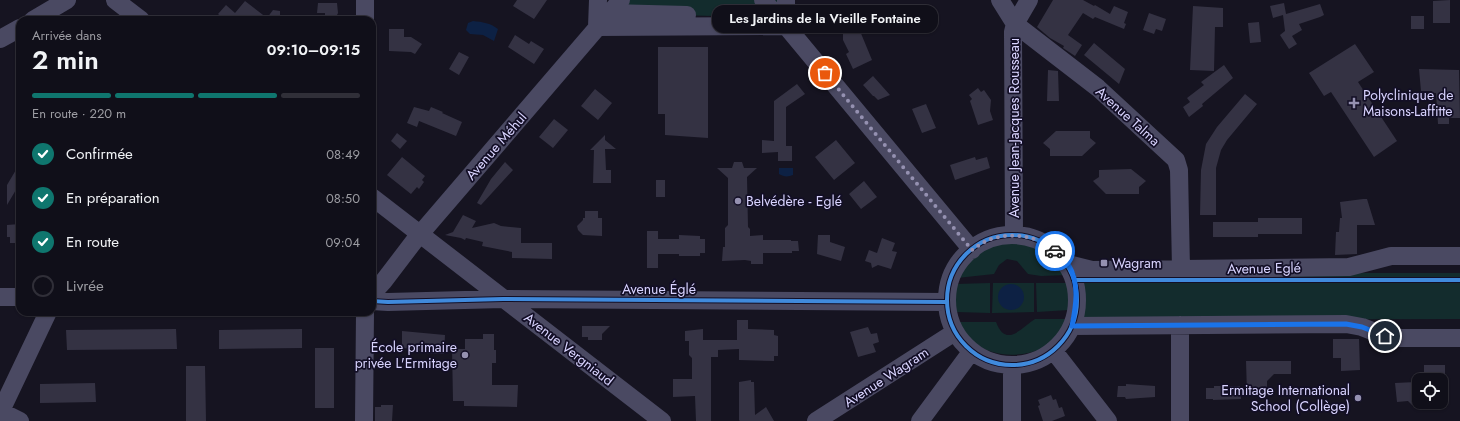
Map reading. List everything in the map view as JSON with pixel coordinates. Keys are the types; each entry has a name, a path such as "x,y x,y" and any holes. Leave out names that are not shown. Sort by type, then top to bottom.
{"street":[{"path":"40,16 67,0"},
{"path":"115,0 136,16"},
{"path":"365,0 365,16"},
{"path":"762,0 972,250"},
{"path":"779,0 782,22"},
{"path":"782,22 786,0"},
{"name":"Avenue Talma","path":"1000,0 1015,24 1098,88 1176,160 1179,170 1181,269"},
{"name":"Avenue Jean-Jacques Rousseau","path":"1014,235 1013,32 1015,24 1029,0"},
{"path":"610,3 782,22"},
{"name":"Avenue Méhul","path":"376,289 420,234 598,27 610,3"},
{"path":"598,27 782,22"},
{"path":"0,39 16,30"},
{"name":"Avenue Vergniaud","path":"376,200 662,421"},
{"path":"1014,235 1035,239 1053,249 1068,264 1076,280 1075,314 1072,326 1053,350 1035,360 1012,365 990,363 971,352 962,343 955,332 949,316 947,302 950,282 959,264 972,250 992,239 1014,235"},
{"name":"Avenue Eglé","path":"1068,264 1092,270 1348,267 1391,256 1460,256"},
{"path":"0,297 16,296"},
{"name":"Avenue Églé","path":"376,301 503,299 947,302"},
{"path":"20,421 0,412 46,316"},
{"path":"364,421 366,316"},
{"path":"1072,326 1346,324 1362,327 1385,336 1401,338 1460,338"},
{"path":"1180,325 1180,421"},
{"name":"Avenue Wagram","path":"816,421 955,332"},
{"path":"1053,350 1108,421"},
{"path":"920,421 971,352"},
{"path":"1012,365 1012,421"}],"green space":[{"path":"610,0 779,0 778,18 610,13"},
{"path":"1005,243 1027,244 1042,250 1055,261 1066,275 1041,276 1028,274 1017,261 1007,259 999,265 994,274 957,278 968,262 986,247"},
{"path":"1460,273 1460,319 1083,320 1082,275"},
{"path":"990,283 990,313 957,312 954,298 956,284"},
{"path":"993,283 1034,283 1034,312 992,313"},
{"path":"1036,283 1069,283 1071,297 1069,310 1037,312"},
{"path":"1035,319 1066,319 1064,331 1054,342 1044,348 1032,352 1008,355 985,349 975,343 963,331 957,322 996,322 1004,334 1009,335 1020,331"}],"water":[{"path":"473,21 486,23 498,29 494,41 483,35 470,34 466,30 468,23"},
{"path":"779,168 793,168 793,175 786,176 779,174"},
{"path":"1011,284 1020,288 1024,297 1020,306 1011,310 1002,306 998,297 1002,288"}],"building":[{"path":"517,0 547,0 534,19 513,6"},
{"path":"1053,0 1083,0 1110,14 1114,6 1128,12 1124,23 1126,24 1124,29 1095,17 1093,19 1083,13 1068,35 1082,45 1075,56 1063,48 1064,46 1050,38 1037,27"},
{"path":"1450,0 1450,23 1433,23 1433,1"},
{"path":"245,1 264,16 220,16 218,14 226,5 235,13"},
{"path":"318,3 337,3 337,15 317,13"},
{"path":"1284,3 1286,14 1320,4 1324,15 1299,24 1302,30 1292,36 1297,44 1289,49 1280,35 1285,31 1283,15 1273,18 1270,6"},
{"path":"1193,6 1223,8 1223,27 1215,27 1214,71 1190,70"},
{"path":"273,10 280,11 280,16 268,16"},
{"path":"1149,13 1166,19 1162,31 1156,29 1154,34 1143,30"},
{"path":"1411,16 1424,16 1424,29 1411,29"},
{"path":"1259,22 1261,42 1250,43 1248,23"},
{"path":"854,27 860,31 872,60 853,69 846,54 849,52 843,40 843,32"},
{"path":"389,29 404,29 404,37 411,37 422,44 415,54 411,52 389,51"},
{"path":"515,35 529,44 531,41 544,49 534,64 508,47"},
{"path":"1094,43 1125,69 1119,84 1084,55"},
{"path":"1355,44 1374,72 1358,82 1397,141 1374,157 1331,92 1324,96 1309,73"},
{"path":"658,47 708,47 708,138 665,135 665,114 658,114"},
{"path":"459,52 469,57 459,75 449,69"},
{"path":"1224,65 1233,78 1189,117 1183,107 1190,102 1187,98 1204,85 1201,82"},
{"path":"1419,69 1459,70 1460,118 1449,118 1449,124 1438,124 1436,93 1431,93 1432,91 1421,91"},
{"path":"1048,70 1058,71 1059,101 1047,101"},
{"path":"873,76 890,95 878,100 863,85"},
{"path":"797,84 805,94 786,107 786,146 792,146 792,161 778,161 778,152 762,153 762,140 774,141 774,101"},
{"path":"978,88 981,92 984,90 991,100 990,111 993,120 978,125 970,101 972,99 969,95"},
{"path":"595,89 612,103 598,120 581,106"},
{"path":"1245,94 1257,104 1227,140 1221,150 1216,168 1216,215 1200,215 1201,170 1206,144 1217,127"},
{"path":"926,104 936,128 922,133 912,109"},
{"path":"414,107 429,111 431,107 462,122 456,136 419,121 417,127 407,123"},
{"path":"554,119 568,130 553,148 539,137"},
{"path":"1056,131 1090,131 1090,138 1096,143 1082,156 1050,156 1050,149 1043,143"},
{"path":"397,133 407,141 400,149 391,141"},
{"path":"605,135 605,140 616,149 605,149 606,170 611,170 611,183 593,183 594,150 590,150"},
{"path":"836,140 855,163 834,180 815,157"},
{"path":"402,157 425,176 422,180 424,182 419,189 417,187 411,194 387,175"},
{"path":"975,157 976,160 987,157 990,168 955,180 950,165"},
{"path":"505,162 513,170 481,205 477,203 491,179"},
{"name":"Belvédère - Eglé","path":"734,162 742,162 744,168 757,168 747,177 748,227 750,229 750,236 763,235 763,240 798,241 799,251 792,251 792,253 763,253 763,264 751,264 751,261 745,260 722,261 723,247 725,247 725,228 728,225 728,178 717,168 732,168"},
{"path":"1131,169 1146,181 1139,187 1139,194 1106,194 1093,181 1099,177 1099,170"},
{"path":"16,170 16,190 7,205 7,185"},
{"path":"656,180 665,180 665,197 656,197"},
{"path":"864,181 877,197 861,209 849,194"},
{"path":"1367,199 1375,225 1357,225 1357,254 1335,255 1336,232 1339,232 1340,218 1342,218 1340,202"},
{"path":"585,211 598,211 598,218 602,218 602,236 583,235 578,230 577,226 583,218 585,218"},
{"path":"463,215 476,221 472,228 494,223 501,226 521,228 521,243 552,243 552,259 512,258 512,252 482,246 483,242 466,238 465,240 445,235 453,232"},
{"path":"1258,218 1302,218 1302,234 1258,234 1258,237 1213,237 1213,222 1258,222"},
{"path":"16,224 16,243 10,243 10,237 7,237 7,225"},
{"path":"647,231 658,231 658,239 679,239 679,235 700,236 700,239 705,239 705,253 700,253 700,256 658,254 658,268 647,268"},
{"path":"818,235 830,235 830,242 845,247 841,261 817,254"},
{"path":"882,238 895,243 892,251 897,252 891,269 878,265 872,268 871,263 865,261 869,250 877,253"},
{"path":"737,320 748,320 748,329 774,330 774,335 778,336 778,356 774,356 774,361 739,360 739,349 718,350 718,357 711,357 711,421 696,421 695,396 673,397 673,379 692,379 692,358 689,355 689,341 685,341 685,331 703,329 703,340 737,340"},
{"path":"582,326 610,326 602,334 602,340 588,340 588,337 582,337"},
{"path":"868,327 871,334 877,333 879,342 873,344 876,352 858,357 850,332"},
{"path":"176,329 177,349 67,350 66,330"},
{"path":"302,329 302,348 219,349 219,330"},
{"path":"402,331 445,335 444,354 422,353 422,351 414,351 414,349 402,348"},
{"path":"483,334 494,334 496,363 492,363 492,385 518,385 517,407 464,406 464,401 453,401 452,349 465,349 465,339 483,339"},
{"path":"1333,339 1359,339 1360,370 1341,371 1341,358 1333,358"},
{"path":"315,348 334,348 334,408 315,408"},
{"path":"1246,361 1291,361 1291,374 1274,374 1267,381 1267,393 1247,393"},
{"path":"1424,365 1445,365 1445,373 1424,373"},
{"path":"186,366 205,366 206,421 186,421"},
{"path":"751,380 751,382 754,382 755,415 766,407 774,421 739,420 739,382"},
{"path":"1412,382 1412,405 1408,401 1397,402 1395,383"},
{"path":"95,383 96,402 40,403 40,384"},
{"path":"1126,384 1155,386 1155,397 1126,399 1125,397 1117,397 1118,386 1126,386"},
{"path":"1214,386 1240,386 1241,399 1206,399 1206,388 1214,388"},
{"path":"1051,395 1053,400 1056,399 1059,408 1062,407 1065,416 1052,421 1043,421 1038,406 1040,405 1038,400"},
{"path":"381,405 393,405 392,421 375,421 375,407 381,407"}],"cycle path":[{"path":"1012,235 1037,240 1058,254 1072,275 1077,300 1072,325 1058,346 1037,360 1012,365 987,360 966,346 952,325 947,300 952,275 966,254 987,240 1012,235"},
{"path":"1076,280 1460,280"},
{"path":"376,301 503,299 947,302"}],"way so far":[{"path":"825,73 972,250 992,239 1014,235 1035,239 1055,251"}],"place":[{"name":"Les Jardins de la Vieille Fontaine","path":"825,73"},
{"name":"Polyclinique de Maisons-Laffitte","path":"1354,103"},
{"name":"Belvédère - Eglé","path":"738,201"},
{"name":"Wagram","path":"1104,263"},
{"name":"École primaire privée L'Ermitage","path":"465,355"},
{"name":"Ermitage International School (Collège)","path":"1358,398"}],"route":[{"path":"1055,251 1068,264 1076,280 1075,314 1072,326 1346,324 1362,327 1385,336"}]}
